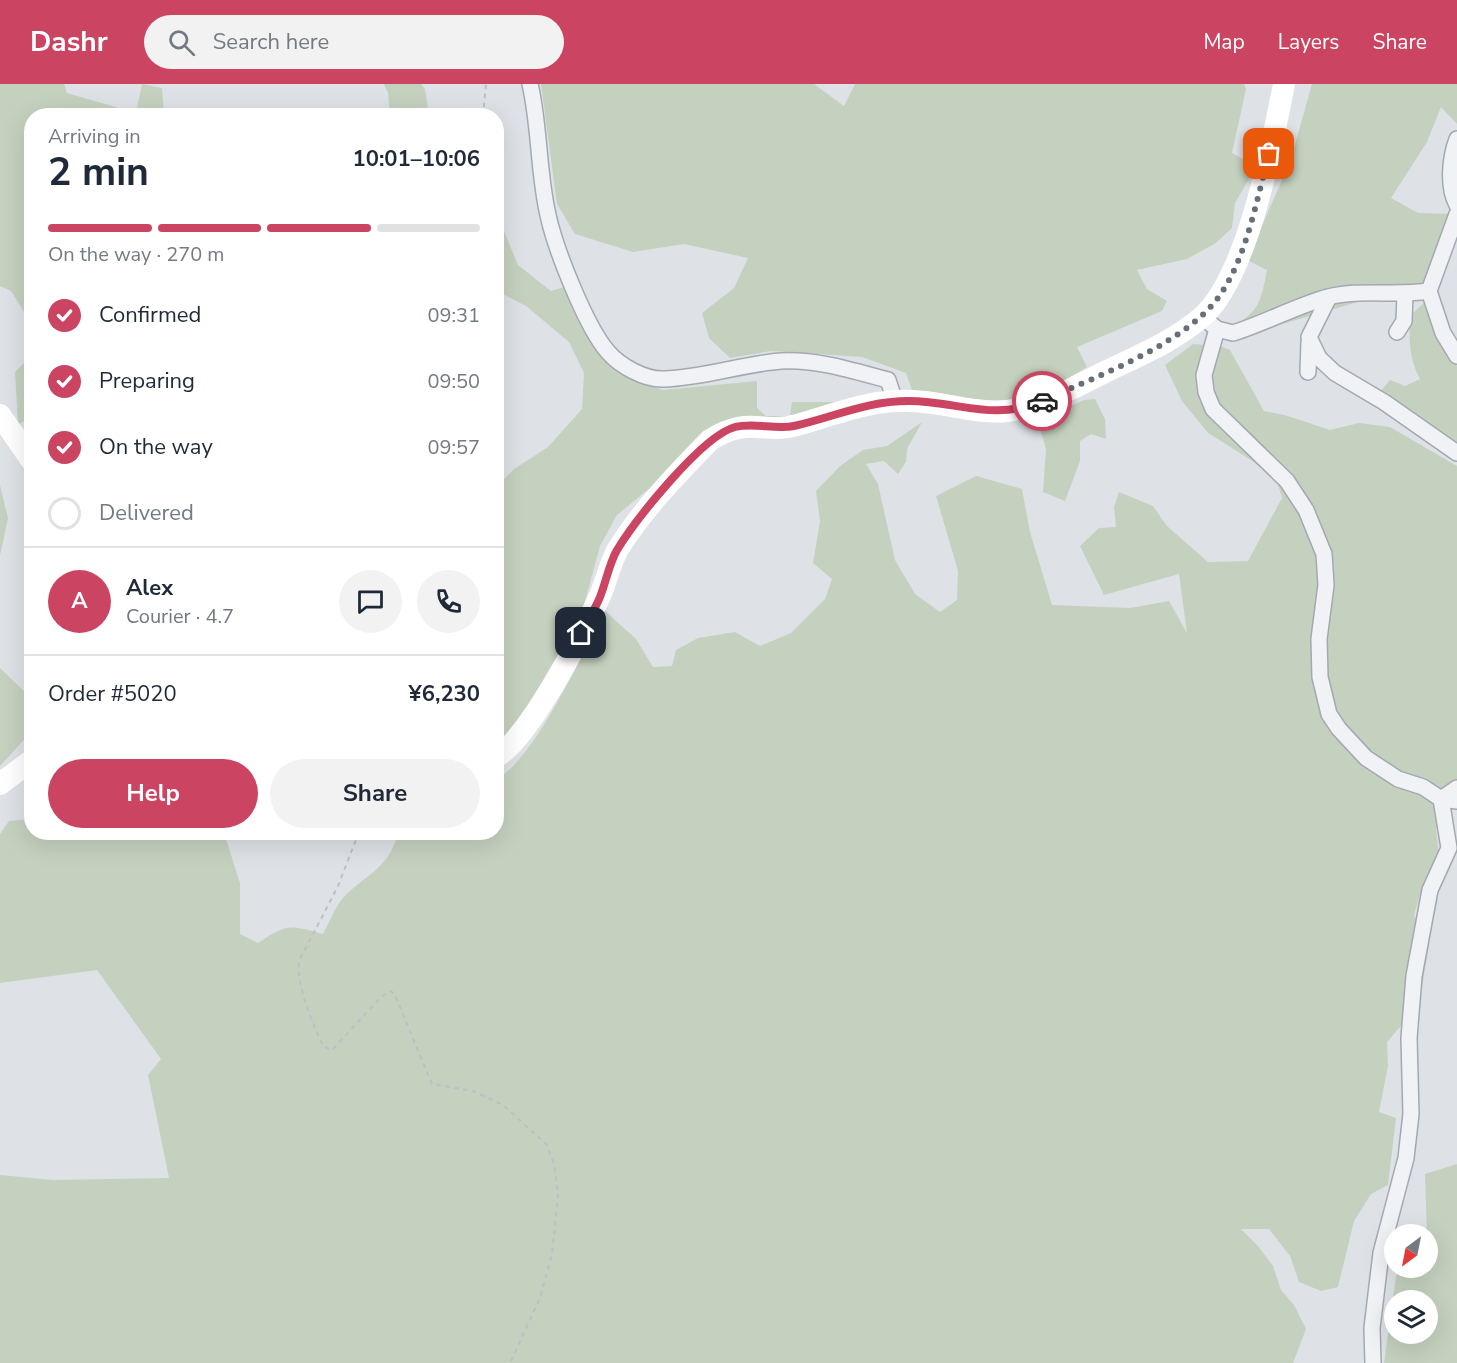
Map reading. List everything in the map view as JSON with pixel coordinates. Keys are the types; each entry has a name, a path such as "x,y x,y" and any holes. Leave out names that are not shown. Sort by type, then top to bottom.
{"street":[{"path":"530,84 535,106 544,192 551,225 587,317 607,352 639,374 662,380 782,361 830,365 888,380 895,401"},
{"path":"1284,84 1269,154 1240,253 1210,323 1204,375 1206,392 1213,409 1287,481 1306,510 1324,554 1326,585 1320,639 1320,677 1329,714 1339,729 1366,758 1398,779 1423,787 1441,799 1457,801"},
{"path":"1456,137 1452,167 1452,196 1457,205"},
{"path":"1457,214 1429,291 1443,333 1457,356"},
{"path":"504,750 520,736 542,703 589,619 617,551 627,536 655,499 710,441 736,427 795,425 862,405 895,401 931,402 982,411 1009,411 1025,407 1210,323 1233,333 1329,297 1352,294 1405,295 1429,291"},
{"path":"1397,332 1404,321 1405,295"},
{"path":"1308,372 1309,337 1329,297"},
{"path":"1309,337 1319,358 1335,373 1384,402 1457,453"},
{"path":"0,415 24,450"},
{"path":"0,784 24,766"},
{"path":"1441,799 1457,789"},
{"path":"1373,1363 1372,1328 1382,1253 1407,1158 1411,1114 1409,1038 1414,976 1430,890 1449,848 1441,799"}],"path":[{"path":"484,108 486,84"},
{"path":"356,840 338,886 299,961 298,971 310,1017 323,1046 332,1050 381,996 391,991 395,995 432,1084 473,1091 503,1105 546,1144 554,1163 558,1197 552,1254 540,1298 510,1363"}],"green space":[{"path":"0,84 64,84 67,93 119,108 24,108 24,312 11,291 0,286"},
{"path":"142,84 162,88 163,108 137,108"},
{"path":"384,84 421,84 425,89 428,108 389,108 388,93"},
{"path":"541,84 814,84 844,106 855,84 1244,84 1246,89 1232,153 1256,167 1235,203 1232,228 1216,243 1187,259 1137,270 1147,289 1167,301 1162,311 1077,347 1087,367 1029,398 992,406 962,403 913,393 906,373 862,357 771,351 730,358 709,338 702,313 734,288 748,258 684,244 633,252 575,234 557,204"},
{"path":"1312,84 1457,84 1457,124 1441,107 1427,142 1391,198 1418,213 1452,214 1440,275 1412,296 1358,302 1258,331 1224,330 1244,319 1256,308 1259,301 1267,270 1247,260 1290,162"},
{"path":"504,231 518,265 551,291 564,287 576,308 640,382 663,390 757,381 757,408 766,416 790,416 792,402 839,402 778,433 725,437 695,443 677,458 663,477 617,515 600,546 584,605 567,644 524,721 504,743 504,479 514,469 548,447 582,409 584,373 569,342 526,306 504,295"},
{"path":"1426,301 1457,366 1457,449 1380,392 1390,380 1405,386 1420,379 1410,349 1410,316"},
{"path":"1193,344 1220,346 1230,350 1264,411 1285,415 1330,430 1359,423 1390,427 1457,466 1457,804 1436,829 1440,865 1421,892 1414,915 1429,945 1419,1005 1387,1042 1388,1066 1379,1112 1396,1118 1388,1185 1371,1194 1354,1221 1338,1287 1321,1291 1299,1282 1290,1256 1269,1229 1241,1229 1273,1266 1281,1290 1294,1305 1306,1329 1293,1363 0,1363 0,1175 53,1180 169,1178 148,1075 161,1059 97,970 0,983 0,834 9,821 24,820 24,840 226,840 240,883 240,934 258,943 276,932 289,928 323,934 344,897 383,863 396,840 504,840 504,773 527,750 542,727 604,610 636,639 653,667 672,666 676,650 698,638 735,632 760,646 791,633 825,599 832,579 813,563 820,521 816,491 840,466 863,450 887,446 922,422 907,449 906,462 898,474 884,461 866,464 878,484 895,560 915,594 940,612 957,600 958,571 936,496 976,476 1022,489 1030,532 1052,605 1130,608 1169,601 1187,633 1179,574 1104,595 1080,546 1099,528 1116,527 1114,507 1119,492 1153,506 1167,526 1208,562 1248,561 1282,498 1277,481 1251,460 1208,433 1182,401 1165,365"},
{"path":"24,363 24,421 18,425 15,372"},
{"path":"1095,399 1105,419 1106,439 1091,434 1080,441 1080,461 1065,501 1043,492 1046,449 1038,421 1084,400"},
{"path":"0,485 8,518 0,556"},
{"path":"0,668 24,691 24,740 0,766"},
{"path":"1457,1164 1457,1363 1384,1363 1387,1344 1438,1344 1438,1290 1394,1290 1396,1278 1438,1278 1438,1224 1427,1224 1425,1174"}],"way so far":[{"path":"1042,401 1165,342 1202,316 1220,296 1232,273 1269,154"}],"route":[{"path":"581,633 600,598 617,551 642,515 710,441 727,430 749,425 785,427 849,408 893,401 931,402 997,412 1031,406 1042,401"}]}
